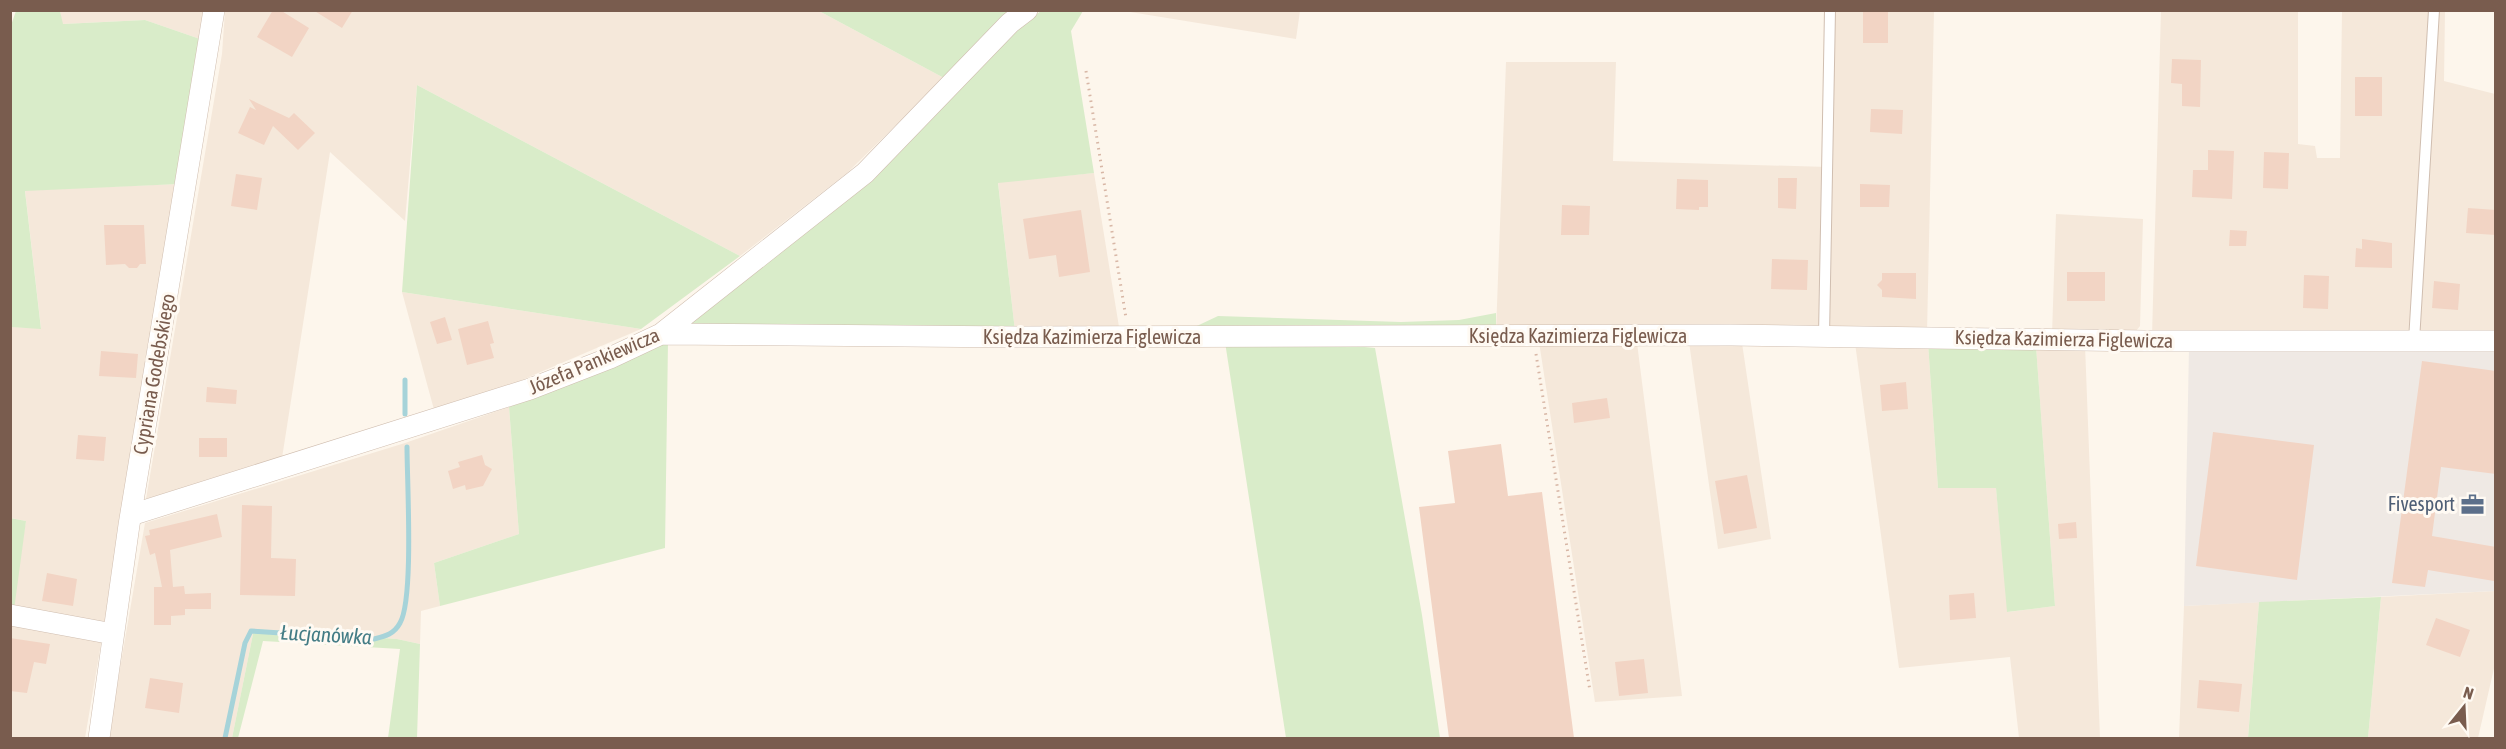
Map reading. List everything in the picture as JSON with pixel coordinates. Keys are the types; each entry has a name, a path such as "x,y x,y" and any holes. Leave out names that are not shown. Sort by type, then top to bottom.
{"street":[{"name":"Cypriana Godebskiego","path":"99,738 130,515 214,10"},
{"name":"Józefa Pankiewicza","path":"130,515 530,389 610,358 661,334 865,173 1010,23 1027,10"},
{"name":"Księdza Kazimierza Figlewicza","path":"661,334 1129,337 1824,336 2496,341"},
{"path":"10,615 113,634"}],"lane":[{"path":"1824,336 1830,10"},
{"path":"2414,341 2434,10"}],"path":[{"path":"1086,71 1129,337"},
{"path":"1534,337 1590,691"}],"shaded area":[{"path":"60,11 204,11 200,39 145,20 62,24"},
{"path":"225,11 819,11 944,78 847,173 740,256 417,85 405,221 330,152 282,458 146,499 222,54"},
{"path":"1124,11 1300,11 1296,39"},
{"path":"1832,11 1934,11 1927,333 1496,332 1506,62 1616,62 1613,161 1828,167"},
{"path":"2161,11 2298,11 2298,144 2315,146 2317,158 2340,158 2342,11 2445,11 2444,81 2495,94 2495,337 2152,336"},
{"path":"1094,173 1120,333 1015,331 998,182"},
{"path":"179,184 85,738 11,738 10,609 26,521 11,518 11,327 41,328 25,190"},
{"path":"2056,214 2143,219 2140,326 2136,331 2052,335"},
{"path":"402,292 641,329 436,417"},
{"path":"1539,342 1637,343 1682,696 1595,702"},
{"path":"1689,342 1742,343 1771,539 1718,549"},
{"path":"1855,343 1928,343 1938,488 1996,488 2008,612 2055,606 2036,346 2085,345 2100,738 2019,738 2010,657 1899,668"},
{"path":"2189,347 2495,350 2495,591 2184,606"},
{"path":"509,407 519,534 434,563 440,606 421,611 420,644 397,639 254,629 232,738 108,738 145,523 405,443"},
{"path":"2495,591 2495,664 2478,738 2368,738 2381,597"},
{"path":"2259,602 2248,737 2261,738 2179,738 2184,606"}],"green space":[{"path":"16,11 60,11 63,24 145,20 200,39 179,184 25,191 41,329 11,327 10,28"},
{"path":"819,11 1020,11 944,78"},
{"path":"1041,11 1083,11 1071,31 1094,173 998,183 1015,331 679,330 1017,28"},
{"path":"417,85 740,256 641,329 402,292"},
{"path":"1496,313 1496,332 1182,333 1218,316 1401,322 1459,320"},
{"path":"668,342 665,548 440,606 434,563 519,534 509,407"},
{"path":"1225,342 1323,343 1375,348 1422,615 1440,738 1286,738"},
{"path":"1928,343 2036,346 2055,606 2007,612 1996,488 1938,488"},
{"path":"10,518 26,521 14,610 10,609"},
{"path":"2381,597 2368,738 2248,738 2259,602"},
{"path":"254,629 397,639 420,644 417,738 388,738 400,649 263,641 238,738 232,738"}],"building":[{"path":"273,10 280,10 309,28 292,57 257,37"},
{"path":"313,10 353,10 342,28"},
{"path":"1863,10 1888,10 1888,43 1863,43"},
{"path":"2172,59 2201,60 2200,107 2182,106 2182,84 2171,83"},
{"path":"2355,77 2382,77 2382,116 2355,116"},
{"path":"249,99 289,118 294,113 315,133 298,150 273,126 264,145 238,133 250,107 256,110"},
{"path":"1871,109 1903,110 1902,134 1870,132"},
{"path":"2208,150 2234,151 2232,199 2192,197 2193,170 2208,170"},
{"path":"2264,152 2289,153 2288,189 2263,188"},
{"path":"236,174 262,178 257,210 231,206"},
{"path":"1778,178 1797,178 1796,209 1778,208"},
{"path":"1677,179 1708,180 1708,207 1699,207 1699,210 1676,209"},
{"path":"1860,184 1890,185 1889,207 1860,207"},
{"path":"1562,205 1590,206 1589,235 1561,235"},
{"path":"2468,208 2496,210 2496,235 2466,233"},
{"path":"1081,210 1090,272 1059,277 1056,255 1029,259 1023,219"},
{"path":"104,225 144,225 146,264 140,264 137,268 129,268 125,264 106,265"},
{"path":"2230,230 2247,231 2246,246 2229,246"},
{"path":"2362,239 2392,243 2392,268 2355,267 2356,248 2362,249"},
{"path":"1772,259 1808,260 1807,290 1771,289"},
{"path":"2067,272 2105,272 2105,301 2067,301"},
{"path":"1882,273 1916,273 1916,299 1882,297 1882,290 1877,285 1882,280"},
{"path":"2304,275 2329,276 2328,309 2303,308"},
{"path":"2434,281 2460,284 2458,310 2432,308"},
{"path":"445,317 452,340 437,344 430,322"},
{"path":"488,321 494,343 490,344 494,358 467,365 458,329"},
{"path":"101,351 138,354 136,378 99,376"},
{"path":"2422,361 2496,371 2496,474 2441,467 2432,536 2496,547 2494,581 2428,570 2425,587 2392,583"},
{"path":"1906,382 1908,409 1882,411 1880,385"},
{"path":"207,387 237,390 236,404 206,402"},
{"path":"1607,398 1610,418 1574,423 1572,403"},
{"path":"2213,432 2314,445 2297,580 2196,566"},
{"path":"78,435 106,437 104,461 76,459"},
{"path":"199,438 227,438 227,457 199,457"},
{"path":"1501,444 1508,496 1542,492 1574,738 1449,738 1419,507 1455,503 1448,451"},
{"path":"482,455 485,465 492,469 483,486 466,490 465,485 453,489 448,471 460,467 458,462"},
{"path":"1747,475 1757,528 1724,534 1715,481"},
{"path":"242,505 272,506 271,558 296,559 295,596 240,595"},
{"path":"217,514 222,537 170,550 173,587 184,586 185,594 211,593 211,609 185,609 185,615 171,616 171,625 154,625 154,587 162,587 155,553 150,555 145,536 150,535 149,530"},
{"path":"2076,522 2077,538 2059,539 2058,524"},
{"path":"47,573 77,579 73,606 42,601"},
{"path":"1974,593 1976,618 1950,620 1949,595"},
{"path":"2436,618 2470,630 2460,657 2426,645"},
{"path":"10,638 50,644 46,664 34,662 27,693 10,691"},
{"path":"1644,659 1648,693 1619,696 1615,662"},
{"path":"150,678 183,683 179,713 145,708"},
{"path":"2199,680 2242,684 2239,712 2197,708"}],"waterway":[{"name":"Łucjanówka","path":"405,380 405,414"},
{"name":"Łucjanówka","path":"225,738 245,643 251,631 374,639 389,634 400,623 407,590 408,566 407,447"}],"place":[{"name":"Fivesport","path":"2473,504"}]}
